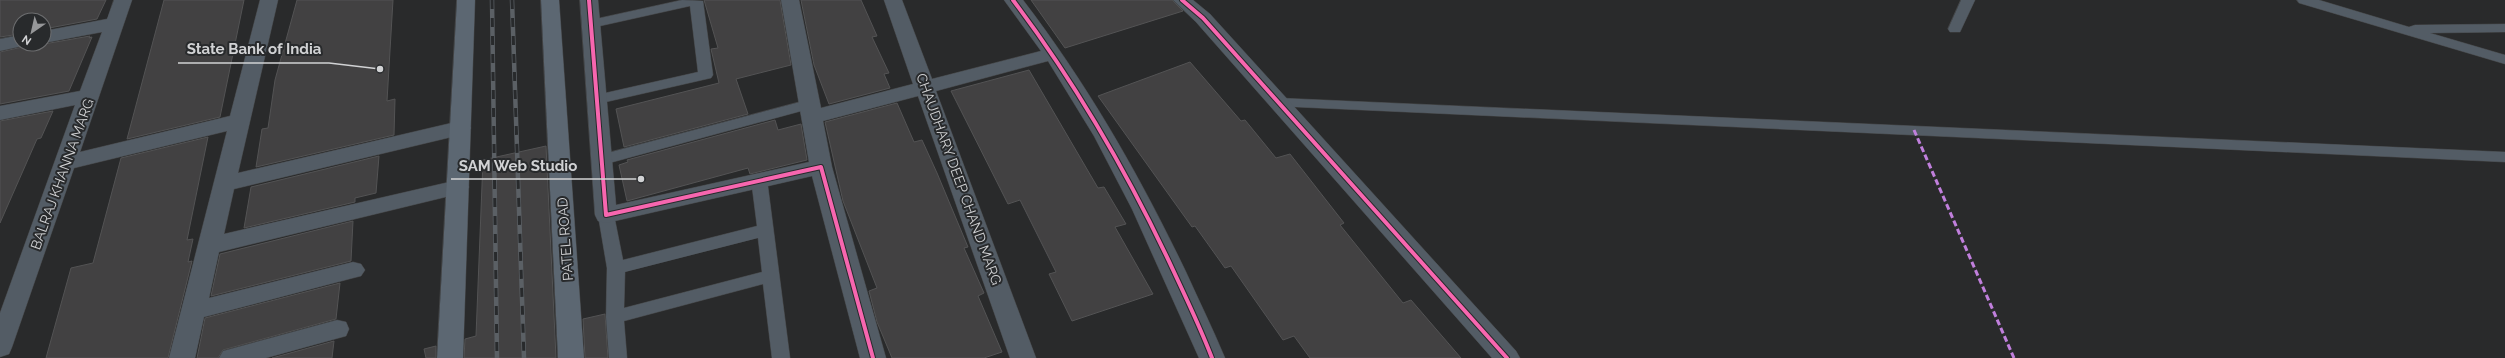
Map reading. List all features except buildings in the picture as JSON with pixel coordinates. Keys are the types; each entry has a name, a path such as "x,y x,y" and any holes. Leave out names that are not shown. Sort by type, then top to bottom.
{"main road":[{"path":"450,358 466,0"},
{"name":"PATEL ROAD","path":"550,0 572,358"}],"street":[{"name":"BALRAJ KHANNA MARG","path":"0,347 113,24 123,0"},
{"path":"182,358 269,0"},
{"path":"589,0 606,215 759,179 821,167"},
{"path":"790,0 812,110 821,167 873,358"},
{"name":"CHAUDHARY DEEP CHAND MARG","path":"894,0 1023,358"},
{"path":"1013,0 1052,54 1108,141 1157,234 1212,358"},
{"path":"1182,0 1203,18 1507,358"},
{"path":"52,35 113,24"},
{"path":"0,45 12,43"},
{"path":"812,110 926,87 1052,54"},
{"path":"0,113 89,96"},
{"path":"65,163 239,121"},
{"path":"224,184 460,128"},
{"path":"209,246 458,188"},
{"path":"193,311 353,270"},
{"path":"232,358 337,329"}],"lane":[{"path":"1955,28 1968,0"},
{"path":"2304,0 2505,60"},
{"path":"591,24 696,1 706,74 597,99"},
{"path":"2401,29 2505,28"},
{"path":"1279,103 2505,157"},
{"path":"602,160 812,110"},
{"path":"759,179 781,358"},
{"path":"606,215 616,268 615,317 618,358"},
{"path":"616,268 765,230"},
{"path":"615,317 771,276"}],"railway":[{"path":"492,0 497,358"},
{"path":"512,0 524,358"}],"marked path":[{"path":"1914,130 2014,358"}],"cycle path":[{"path":"589,0 606,215 782,174 821,167 873,358"},
{"path":"1013,0 1061,66 1105,136 1162,246 1201,330 1212,358"},
{"path":"1182,0 1203,18 1507,358"}],"place":[{"name":"State Bank of India","path":"380,69"},
{"name":"SAM Web Studio","path":"641,179"}]}
